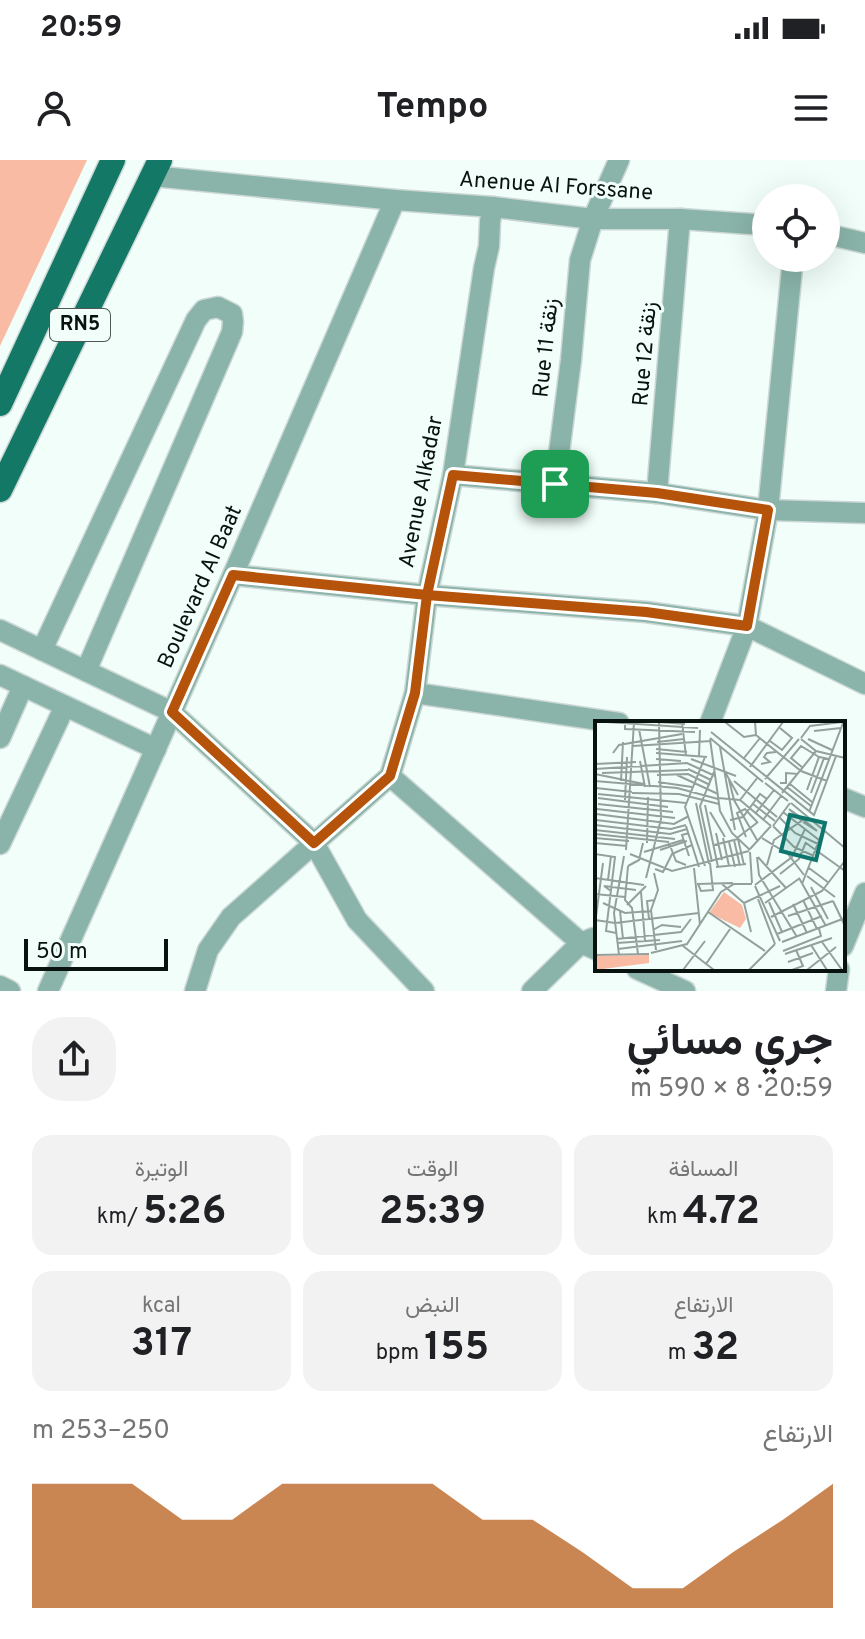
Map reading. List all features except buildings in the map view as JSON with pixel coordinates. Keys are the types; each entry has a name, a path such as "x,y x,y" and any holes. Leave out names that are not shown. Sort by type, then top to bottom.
{"main road":[{"name":"RN5","path":"0,404 113,160"},
{"name":"RN5","path":"0,490 156,168"}],"street":[{"name":"Rue 11 زنقة","path":"555,484 580,260 593,219 619,160"},
{"name":"Anenue Al Forssane","path":"156,168 395,200 593,219 680,219 752,224"},
{"name":"Boulevard Al Baat","path":"48,991 395,200"},
{"name":"Avenue Alkadar","path":"390,776 415,693 427,595 453,475 493,207"},
{"name":"Rue 12 زنقة","path":"657,493 680,219"},
{"path":"840,237 865,243"},
{"path":"711,721 747,626 768,510 792,272"},
{"path":"42,650 196,320 204,310 218,307 232,314 232,332 86,671"},
{"path":"453,475 657,493 768,510 865,513"},
{"path":"233,575 427,595 646,612 747,626 865,684"},
{"path":"0,630 172,712 314,843 357,920 424,991"},
{"path":"0,675 156,749"},
{"path":"0,738 23,686"},
{"path":"415,693 605,721"},
{"path":"0,844 65,706"},
{"path":"195,991 208,950 231,917 390,776 592,943 532,991"},
{"path":"845,799 865,807"},
{"path":"845,941 865,893"},
{"path":"641,971 685,991"},
{"path":"836,991 839,971"},
{"path":"0,986 10,991"}],"shaded area":[{"path":"0,160 87,160 0,346"}],"route":[{"path":"555,484 453,475 427,595 233,575 172,712 314,843 390,776 415,693 427,595 646,612 747,626 768,510 657,493 555,484"}]}
